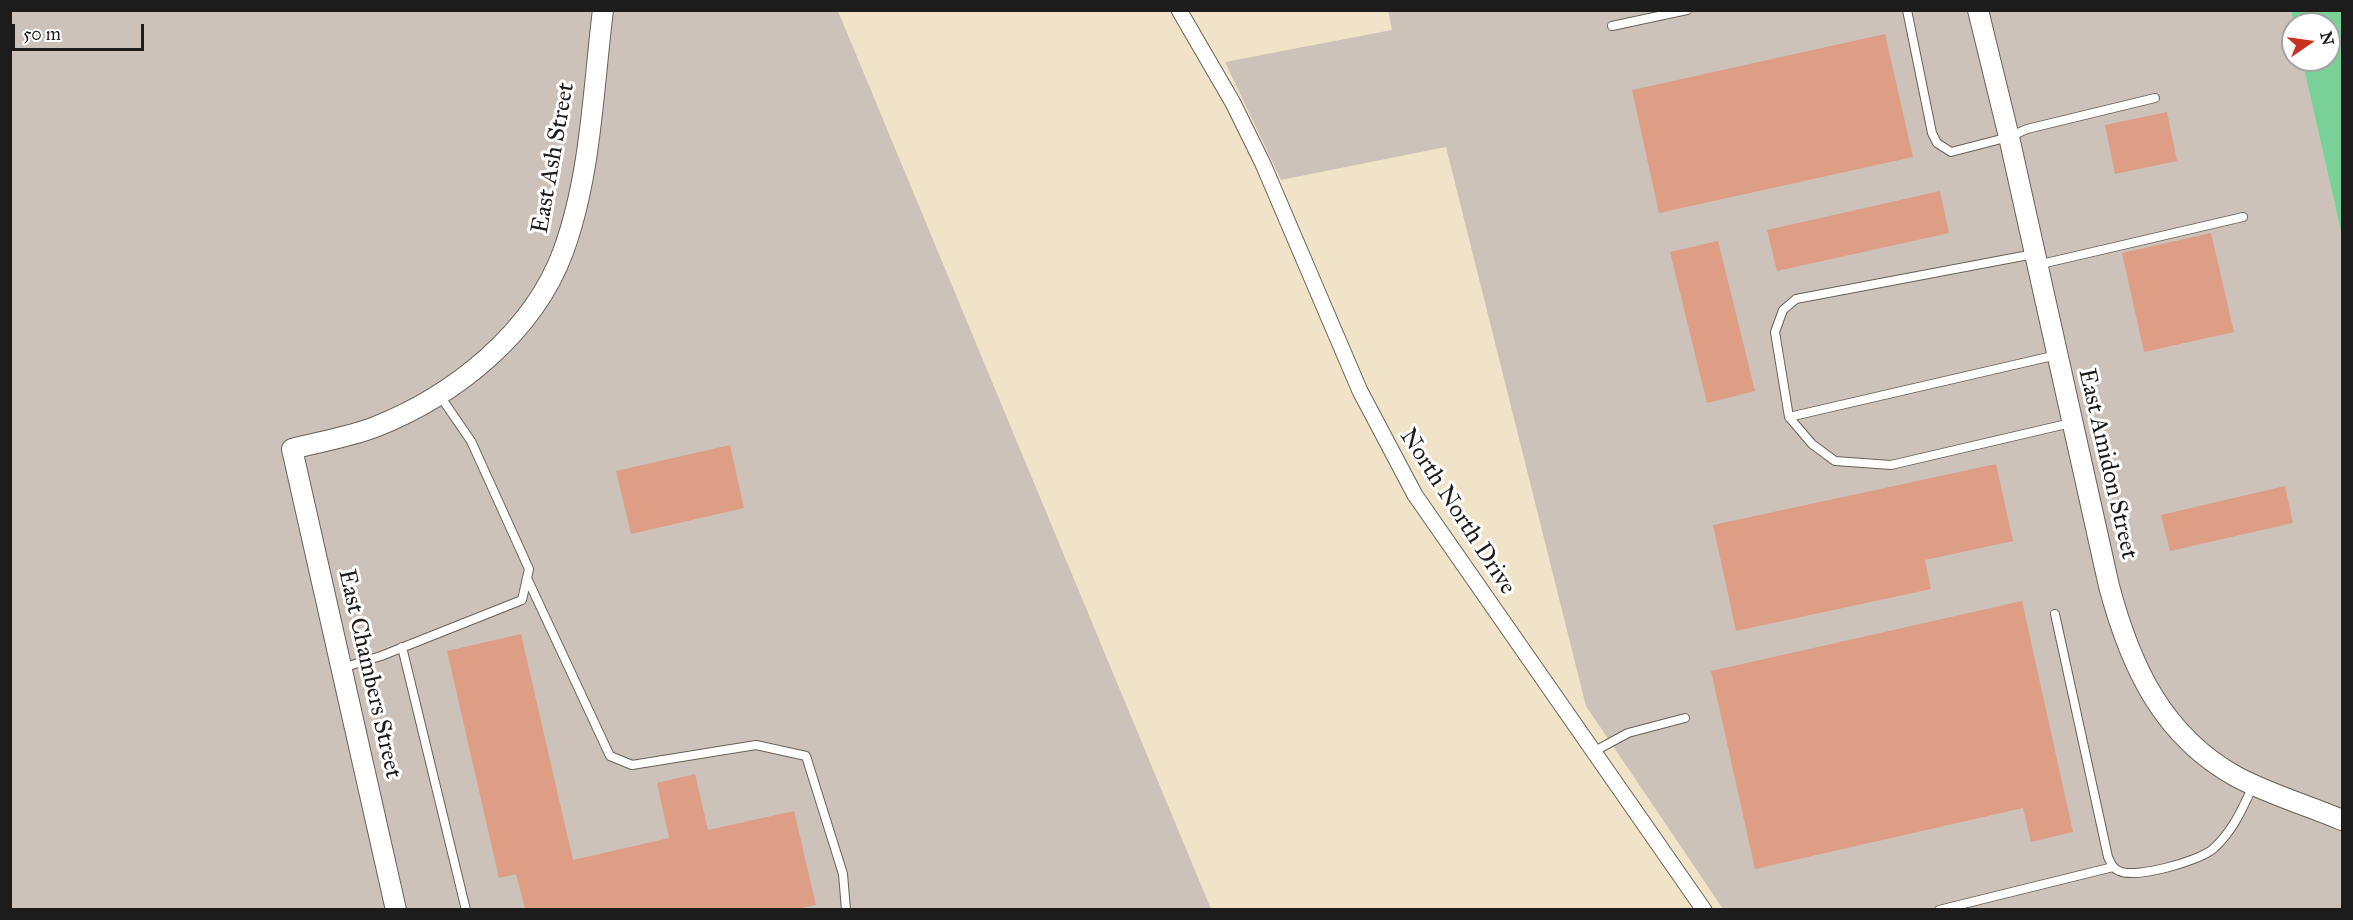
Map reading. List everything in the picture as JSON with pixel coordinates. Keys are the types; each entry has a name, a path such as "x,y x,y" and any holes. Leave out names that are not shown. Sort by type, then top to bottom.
{"street":[{"name":"East Ash Street","path":"292,449 372,428 400,417 439,395 481,363 527,315 549,284 563,252 586,154 603,10"},
{"name":"North North Drive","path":"1179,10 1233,103 1390,454 1474,583 1704,909"},
{"name":"East Amidon Street","path":"1978,10 2009,137 2109,586 2123,636 2140,678 2166,718 2214,761 2253,785 2343,820"},
{"name":"East Chambers Street","path":"292,449 396,909"}],"lane":[{"path":"1612,26 1687,10"},
{"path":"1907,10 1932,133 1937,143 1951,152 2009,137 2027,129 2155,98"},
{"path":"2072,423 1891,465 1835,461 1812,444 1790,417 1775,333 1783,310 1796,299 2035,260 2243,216"},
{"path":"1790,417 2056,355"},
{"path":"341,668 402,648 522,600 530,569 471,441 439,395"},
{"path":"527,578 610,756 632,765 756,746 806,756 843,874 846,909"},
{"path":"2055,614 2108,857 2113,867 2120,872 2133,873 2197,860 2225,837 2240,816 2253,785"},
{"path":"402,648 465,909"},
{"path":"1593,752 1636,730 1685,718"},
{"path":"1939,909 2113,867"}],"shaded area":[{"path":"1388,10 2291,11 2281,12 2281,72 2305,72 2342,236 2342,909 1723,909 1586,706 1446,147 1281,180 1225,62 1392,30"},
{"path":"10,11 838,11 1211,909 11,909"}],"green space":[{"path":"2342,11 2342,236 2305,72 2341,72 2341,12 2291,12"}],"building":[{"path":"1885,34 1913,157 1659,213 1632,90"},
{"path":"2167,112 2177,161 2115,174 2105,125"},
{"path":"1940,191 1949,233 1777,271 1767,230"},
{"path":"2211,233 2234,332 2144,352 2122,253"},
{"path":"1718,241 1755,391 1707,403 1670,252"},
{"path":"730,445 744,508 631,534 616,471"},
{"path":"1996,464 2013,541 1925,560 1931,589 1736,631 1713,525"},
{"path":"2285,486 2293,523 2170,551 2161,515"},
{"path":"2022,601 2073,832 2031,842 2023,808 1755,869 1711,671"},
{"path":"521,634 573,860 669,838 657,783 695,774 708,830 794,811 816,905 796,909 525,909 516,874 499,878 447,651"}]}
